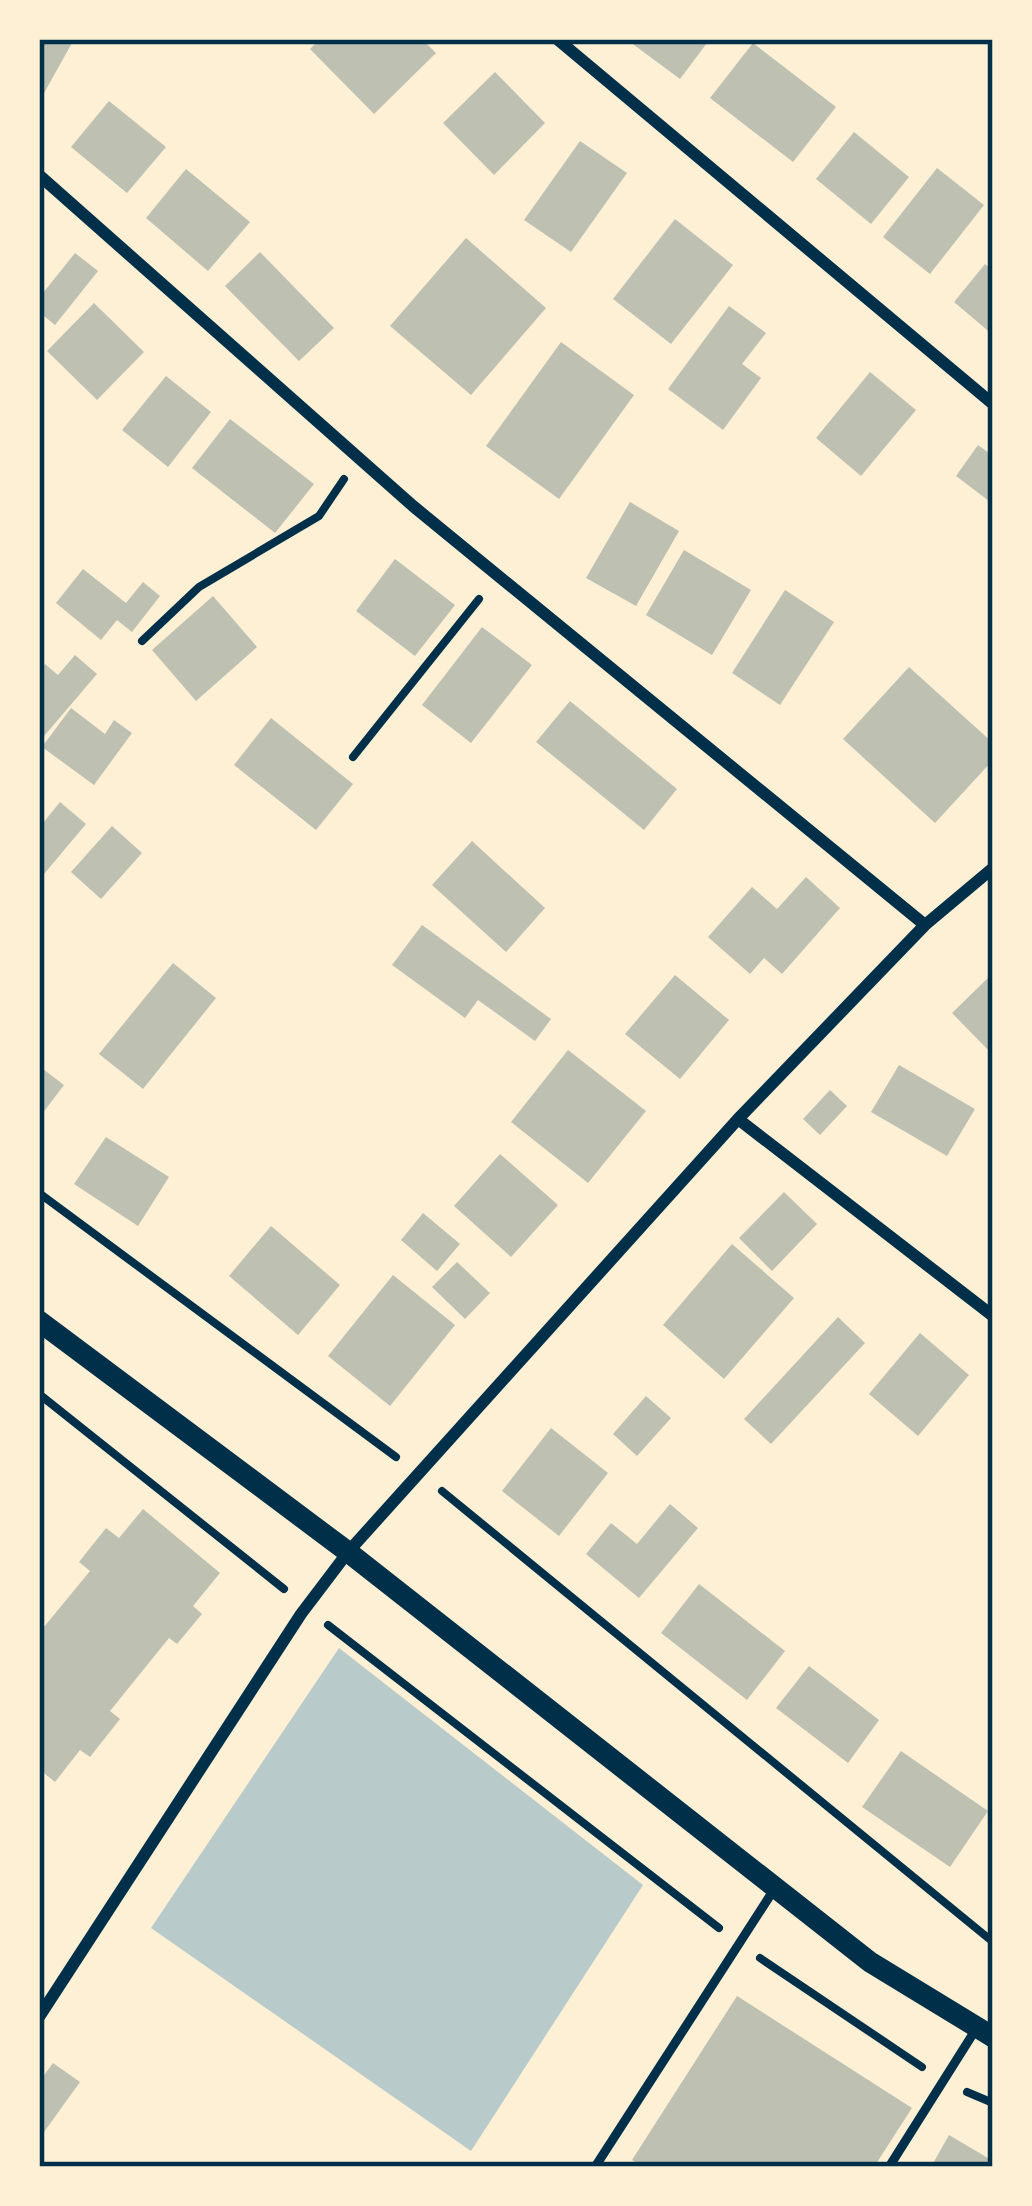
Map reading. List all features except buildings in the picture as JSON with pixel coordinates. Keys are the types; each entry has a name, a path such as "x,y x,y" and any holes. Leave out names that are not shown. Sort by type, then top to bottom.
{"street":[{"path":"557,39 993,404"},
{"path":"39,175 358,458 925,925"},
{"path":"39,2017 305,1607 348,1552 738,1119 925,925 993,868"},
{"path":"738,1119 993,1316"},
{"path":"39,1321 348,1552 871,1962 985,2032"}],"lane":[{"path":"595,2167 775,1888"},
{"path":"889,2167 943,2081 985,2032"}],"path":[{"path":"142,641 199,587 319,516 358,458"},
{"path":"353,757 499,575"},
{"path":"39,1193 417,1472 993,1942"},
{"path":"39,1394 739,1943 943,2081 993,2103"}],"shaded area":[{"path":"339,1648 643,1885 471,2151 151,1928"}]}
